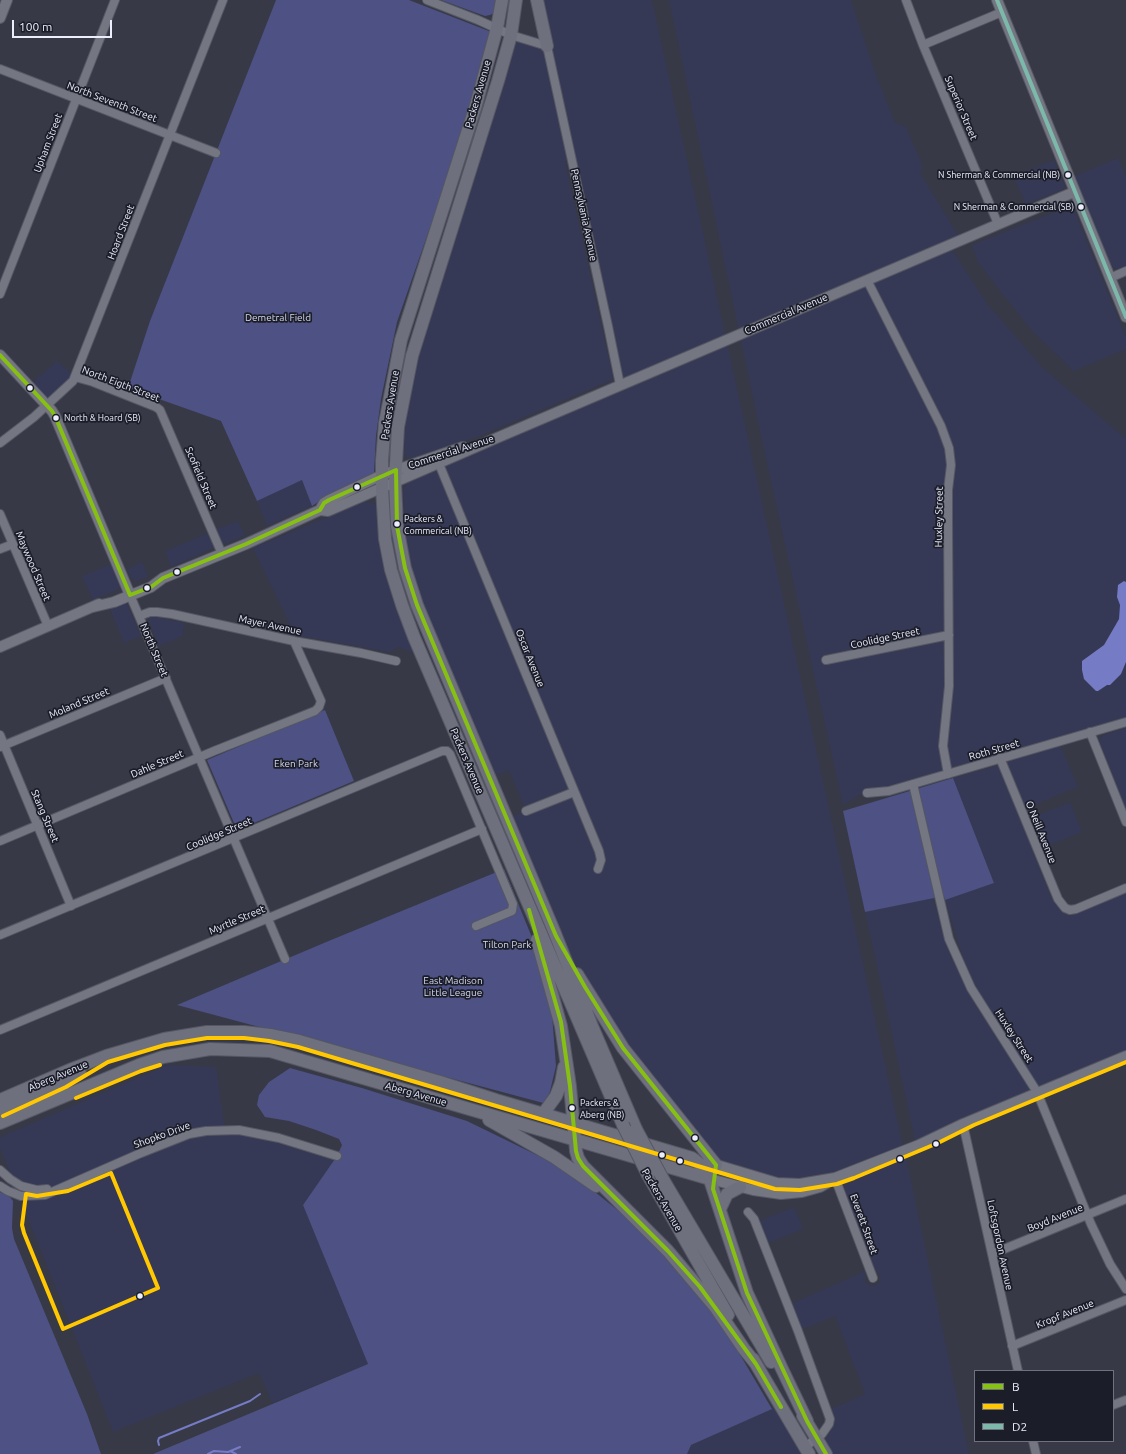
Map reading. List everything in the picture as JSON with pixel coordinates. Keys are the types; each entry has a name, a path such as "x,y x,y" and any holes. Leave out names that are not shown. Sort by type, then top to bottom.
{"main road":[{"path":"497,28 502,0"},
{"path":"511,35 516,0"},
{"path":"537,0 547,46"},
{"name":"Packers Avenue","path":"497,28 476,105 401,340 385,423 382,475 385,539 391,570 414,637 623,1125 648,1176 807,1450"},
{"name":"Packers Avenue","path":"511,35 482,134 412,356 398,426 395,482 397,526 405,568 417,605 556,936 589,1019 636,1128 664,1181 826,1454"},
{"path":"526,900 559,1015 574,1124 576,1153 581,1163 668,1251 700,1287 756,1364"},
{"path":"556,936 585,987 623,1048 716,1165"},
{"name":"Aberg Avenue","path":"0,1100 106,1056 164,1039 207,1032 244,1032 270,1035 299,1041 440,1082 574,1124 690,1157"},
{"name":"Aberg Avenue","path":"0,1123 140,1065 163,1057 188,1052 224,1049 270,1051 470,1110 608,1148 710,1179"},
{"path":"543,1114 553,1101 560,1087 564,1072 565,1054"},
{"path":"0,1110 63,1082 106,1056"},
{"path":"470,1110 554,1157 592,1183 635,1218"},
{"path":"688,1129 691,1139 690,1157"},
{"path":"608,1148 618,1148 672,1162 690,1157"},
{"path":"690,1157 705,1170 710,1179 748,1293 807,1422"},
{"path":"720,1209 726,1195 740,1187"}],"street":[{"path":"0,18 7,0"},
{"name":"Upham Street","path":"0,294 114,0"},
{"name":"Hoard Street","path":"0,443 71,383 75,377 222,0"},
{"path":"427,0 511,35 547,46"},
{"name":"Superior Street","path":"906,0 923,45 998,224"},
{"path":"997,0 1126,317"},
{"path":"923,45 1002,12"},
{"name":"Pennsylvania Avenue","path":"547,46 620,385"},
{"name":"North Seventh Street","path":"0,69 216,153"},
{"name":"Commercial Avenue","path":"0,647 94,607 111,596 129,592 156,578 164,578 320,510 328,511 395,482 437,460 477,442 499,437 1074,192"},
{"path":"1110,278 1126,271"},
{"name":"Huxley Street","path":"867,280 941,426 949,448 951,465 948,490 948,686 943,746 948,774"},
{"name":"North Street","path":"0,355 55,416 285,959"},
{"name":"North Eigth Street","path":"75,377 93,382 156,407 160,410"},
{"name":"Scofield Street","path":"160,410 222,554"},
{"name":"Commercial Avenue","path":"320,510 324,503 329,500 382,475 437,460"},
{"name":"Oscar Avenue","path":"437,460 574,792 600,851 601,860 598,869"},
{"name":"Maywood Street","path":"0,514 48,626"},
{"path":"0,549 12,544"},
{"name":"Mayer Avenue","path":"140,616 150,612 157,612 396,661"},
{"name":"Coolidge Street","path":"826,660 949,635"},
{"name":"Dahle Street","path":"0,841 199,757 317,710 320,705 320,700 294,641"},
{"name":"Moland Street","path":"2,746 166,678"},
{"name":"Roth Street","path":"867,793 889,791 1126,722"},
{"path":"1090,732 1126,822"},
{"name":"Stang Street","path":"0,734 2,746 38,825 71,906"},
{"name":"Coolidge Street","path":"0,936 442,751 447,751 450,754 482,829"},
{"name":"O Neill Avenue","path":"1000,758 1058,899 1065,908 1068,910 1076,909 1126,888"},
{"name":"Huxley Street","path":"913,784 949,939 971,988 1039,1095 1087,1215 1110,1264 1126,1289"},
{"path":"526,811 574,792"},
{"path":"476,926 507,914 513,910 511,899 482,829"},
{"name":"Myrtle Street","path":"0,1030 482,829"},
{"name":"Aberg Avenue","path":"710,1179 769,1193 792,1194 820,1187 835,1178 1126,1059"},
{"name":"Loftsgordon Avenue","path":"964,1126 1018,1370"},
{"name":"Shopko Drive","path":"0,1186 16,1194 27,1196 45,1194 185,1135 206,1131 246,1131 278,1138 337,1156"},
{"name":"Aberg Avenue","path":"690,1157 777,1183 800,1184 835,1178"},
{"name":"Shopko Drive","path":"0,1170 21,1186 30,1189 49,1189 67,1185"},
{"name":"Everett Street","path":"835,1178 873,1278"},
{"name":"Boyd Avenue","path":"992,1254 1126,1199"},
{"name":"Packers Avenue","path":"748,1212 754,1219 757,1226 829,1415 829,1424 825,1431 807,1450"},
{"name":"Kropf Avenue","path":"1012,1346 1126,1300"},
{"path":"1114,1405 1126,1400"},
{"path":"1033,1442 1036,1454"}],"shaded area":[{"path":"537,0 652,0 904,1151 800,1184 692,1158 706,1153 585,987 556,936 507,818 526,811 509,770 489,778 443,667 397,526 406,528 403,491 407,483 501,442 499,437 620,385 572,162 565,161 612,373 612,380 482,435 413,458 407,458 404,454 405,425 414,370 425,331 488,137 483,134 511,35 547,45"},
{"path":"669,0 851,0 875,72 895,123 906,127 923,167 920,173 961,240 949,245 988,305 1043,368 1126,439 1126,722 1059,742 1078,787 1017,812 1021,822 1070,802 1082,832 1033,852 1050,895 1060,910 1067,914 1075,914 1126,893 1126,1053 915,1140 865,912 933,898 952,959 962,955 945,900 994,882 953,778 1002,764 1000,759 859,795 843,805 764,450"},
{"path":"1118,158 1126,177 1126,266 1117,269 1110,263 1075,176"},
{"path":"1054,160 1064,185 1064,189 1026,204 1013,176"},
{"path":"1072,205 1126,338 1126,349 1074,371 1033,332 978,262 972,245"},
{"path":"57,361 75,377 46,405 29,386"},
{"path":"302,480 312,506 267,526 257,501"},
{"path":"364,502 378,504 418,654 398,647 390,652 300,636 293,631 253,548"},
{"path":"238,521 245,535 227,543 222,542 216,529"},
{"path":"209,533 213,543 213,548 171,567 165,551"},
{"path":"142,562 148,577 136,581 131,578 127,569"},
{"path":"111,564 120,588 93,600 82,576"},
{"path":"1124,581 1126,582 1126,662 1121,674 1110,685 1096,691 1084,679 1082,661 1104,645 1119,619 1120,605 1117,597 1118,585"},
{"path":"126,602 141,636 124,643 109,607"},
{"path":"152,616 184,623 183,636 159,646 148,620"},
{"path":"1126,728 1126,809 1099,739 1104,735"},
{"path":"168,1065 216,1067 225,1130 239,1130 337,1156 303,1205 368,1364 272,1403 259,1373 113,1432 0,1148 0,1137"},
{"path":"906,1157 969,1454 832,1454 826,1444 826,1439 834,1424 831,1409 865,1394 835,1316 801,1330 791,1304 865,1271 865,1281 868,1285 874,1286 880,1282 880,1275 873,1267 846,1195 844,1183 847,1180"},
{"path":"794,1207 803,1229 768,1243 759,1221"},
{"path":"780,1405 809,1454 687,1454 691,1445"}],"green space":[{"name":"Demetral Field","path":"276,0 409,0 494,33 435,213 397,322 381,399 376,436 374,473 328,496 312,506 302,480 257,501 221,421 128,388 150,321"},
{"path":"441,0 496,0 496,8 494,13 485,16"},
{"name":"Eken Park","path":"325,710 354,781 237,830 207,760"},
{"path":"953,778 994,883 945,900 944,896 865,912 843,811"},
{"name":"East Madison Little League","path":"504,869 531,935 552,1014 556,1066 547,1104 177,1005 331,940"},
{"path":"290,1068 362,1088 467,1121 543,1158 580,1180 630,1220 658,1248 708,1306 735,1346 772,1409 691,1445 687,1454 153,1454 368,1364 303,1205 337,1156 342,1145 339,1139 316,1130 289,1121 265,1117 257,1105 259,1095 269,1082"},
{"path":"0,1192 10,1197 13,1201 12,1228 14,1239 87,1414 101,1454 0,1454"}],"waterway":[{"path":"159,1445 159,1438 250,1401 260,1394"},
{"path":"208,1454 214,1451 228,1452 240,1447"},
{"path":"230,1451 236,1454"}],"transit line":[{"name":"D2","path":"997,0 1126,317"},
{"name":"B","path":"0,355 55,416 130,595 151,587 163,578 246,544 320,510 324,503 329,500 396,470 397,526 405,568 417,605 556,936 585,987 623,1048 716,1165 713,1189 747,1293 807,1421 826,1454"},
{"name":"B","path":"529,910 561,1022 578,1158 583,1166 668,1251 700,1287 756,1364 781,1407"},
{"name":"L","path":"3,1116 66,1087 108,1062 165,1045 207,1038 244,1038 298,1047 775,1189 800,1190 837,1184 854,1178 938,1143 974,1125 1126,1062"},
{"name":"L","path":"76,1098 141,1071 160,1065"},
{"name":"L","path":"111,1173 158,1288 63,1329 24,1233 22,1225 26,1194 37,1196 68,1191 111,1173"}],"place":[{"name":"N Sherman & Commercial (NB)","path":"1068,175"},
{"name":"N Sherman & Commercial (SB)","path":"1081,207"},
{"name":"North & Hoard (SB)","path":"56,418"},
{"name":"Packers & Commerical (NB)","path":"397,524"},
{"name":"Packers & Aberg (NB)","path":"572,1108"}],"park label":[{"name":"Tilton Park","path":"507,945"}]}
